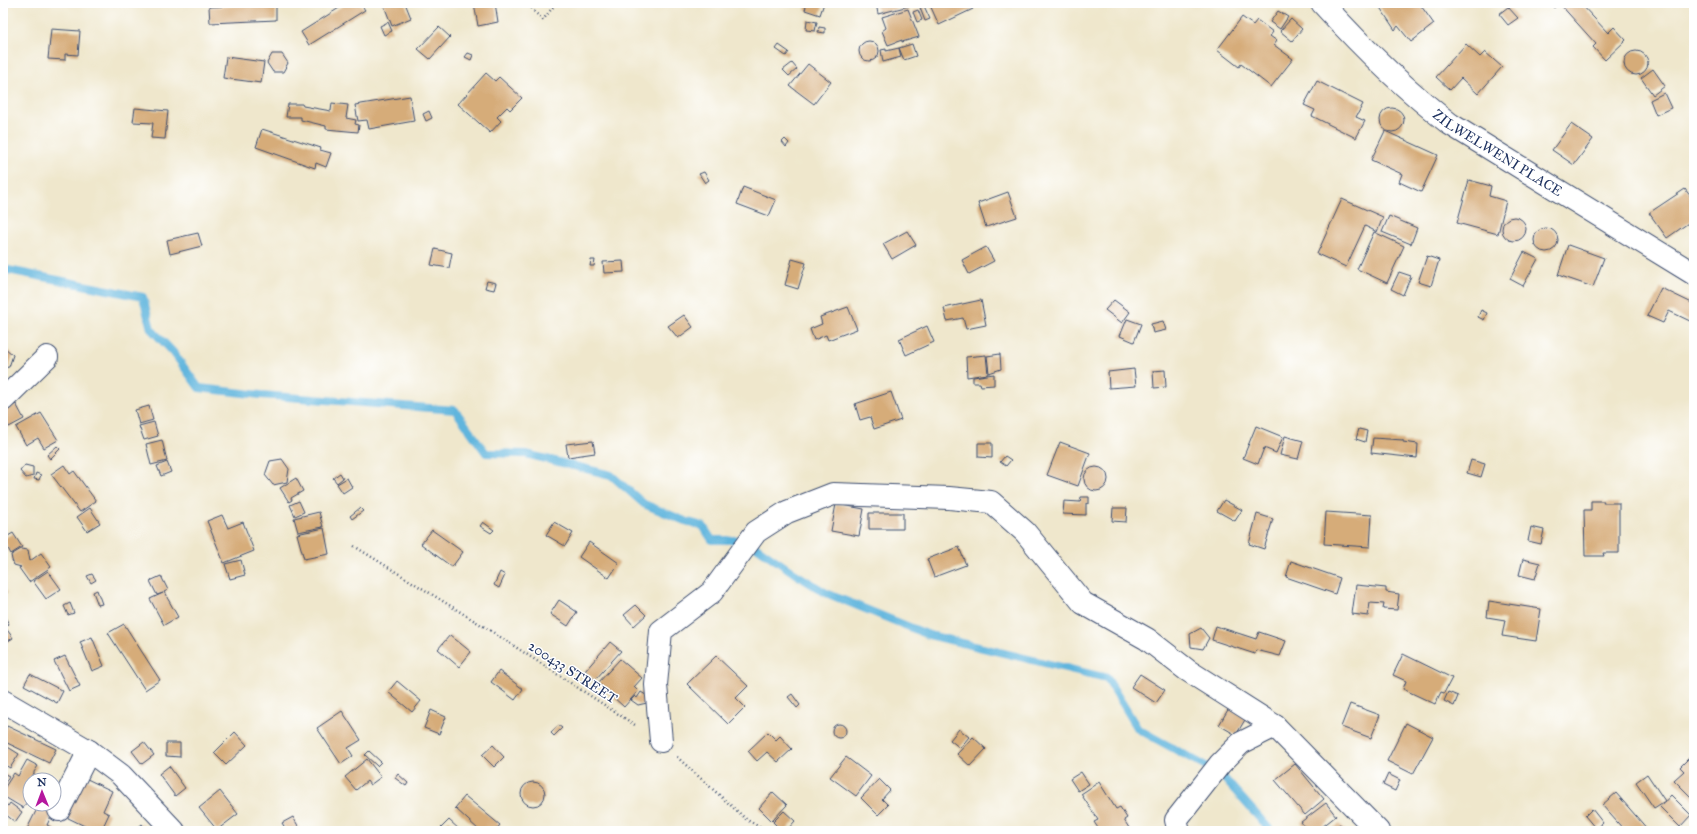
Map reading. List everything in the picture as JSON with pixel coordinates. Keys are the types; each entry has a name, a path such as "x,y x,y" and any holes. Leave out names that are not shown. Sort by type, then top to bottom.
{"street":[{"name":"ZILWELWENI PLACE","path":"1322,3 1393,77 1416,98 1450,124 1694,274"},
{"path":"3,400 47,357"},
{"path":"660,741 656,685 661,631 712,592 756,532 787,512 833,494 949,498 991,502 1025,532 1083,603 1147,639 1187,670 1275,726 1378,831"},
{"path":"3,701 89,750 121,775 174,831"},
{"path":"1179,831 1176,820 1220,764 1241,743 1275,726"},
{"path":"62,804 89,750"}],"path":[{"path":"525,3 544,20 556,3"},
{"name":"200433 STREET","path":"354,546 492,631 660,741 747,820 768,831"}],"building":[{"path":"347,3 360,3 365,10 309,45 301,32"},
{"path":"383,3 405,3 411,18 392,26"},
{"path":"474,3 495,3 498,22 478,26"},
{"path":"807,3 824,3 820,15 805,10"},
{"path":"876,3 908,3 909,6 878,14"},
{"path":"929,3 970,3 973,9 939,25"},
{"path":"1377,3 1419,3 1434,24 1411,42 1398,26 1395,30"},
{"path":"1506,3 1514,3 1510,7"},
{"path":"1549,3 1559,3 1554,8"},
{"path":"1559,3 1580,3 1608,33 1614,27 1626,40 1605,60 1593,47 1596,44"},
{"path":"276,4 276,20 210,23 209,7"},
{"path":"924,6 930,19 925,21 920,8"},
{"path":"1508,7 1518,18 1508,25 1499,14"},
{"path":"908,9 919,37 902,42 902,40 888,45 882,31 886,28 882,17"},
{"path":"918,10 922,20 917,22 913,12"},
{"path":"1278,11 1288,17 1280,29 1270,22"},
{"path":"1242,17 1253,25 1257,20 1273,32 1270,36 1277,41 1274,45 1293,59 1271,87 1241,64 1239,67 1217,50"},
{"path":"1291,19 1302,29 1292,41 1280,31"},
{"path":"807,20 817,22 815,31 806,30"},
{"path":"388,22 392,31 384,35 380,26"},
{"path":"439,27 450,37 430,59 418,49"},
{"path":"819,27 825,28 825,33 818,32"},
{"path":"51,29 80,31 78,55 65,54 65,60 48,59"},
{"path":"865,41 873,41 879,47 879,55 873,61 865,61 859,55 859,47"},
{"path":"912,44 916,56 904,60 899,48"},
{"path":"1466,44 1480,57 1485,52 1502,67 1478,94 1461,78 1450,90 1436,77"},
{"path":"779,45 789,52 786,56 776,49"},
{"path":"899,48 901,57 883,62 881,50 886,49 886,51"},
{"path":"1636,51 1645,54 1648,63 1645,72 1636,75 1627,72 1624,63 1627,54"},
{"path":"468,53 473,55 471,60 465,57"},
{"path":"272,54 282,54 288,63 283,72 273,72 267,63"},
{"path":"226,57 264,62 261,83 223,78"},
{"path":"792,63 797,69 789,76 783,70"},
{"path":"808,64 831,82 814,104 790,86"},
{"path":"1653,69 1665,86 1653,95 1641,78"},
{"path":"486,73 495,81 499,77 522,98 510,110 507,107 497,117 501,121 490,133 458,104"},
{"path":"1317,81 1363,104 1356,117 1365,121 1356,138 1312,116 1315,110 1304,105"},
{"path":"1664,93 1671,108 1656,115 1650,100"},
{"path":"410,96 414,121 369,129 367,120 358,121 355,105"},
{"path":"332,103 348,105 346,118 356,120 355,124 359,125 358,132 326,129 326,126 301,120 301,117 286,117 288,104 302,104 303,106 331,111"},
{"path":"135,108 168,111 165,139 151,138 153,123 133,122"},
{"path":"1392,108 1401,111 1404,120 1401,129 1392,132 1383,129 1380,120 1383,111"},
{"path":"429,111 432,118 426,121 423,114"},
{"path":"1571,124 1593,139 1574,165 1552,150"},
{"path":"262,129 321,148 320,150 331,153 326,167 316,163 315,168 256,147"},
{"path":"1385,131 1438,155 1421,192 1399,182 1402,174 1371,160"},
{"path":"785,139 789,143 786,147 782,142"},
{"path":"704,172 709,180 705,183 699,174"},
{"path":"1469,180 1491,186 1489,196 1506,201 1498,234 1457,223"},
{"path":"743,187 776,200 769,216 737,204"},
{"path":"1685,189 1694,201 1694,219 1667,238 1649,213"},
{"path":"1008,192 1017,217 986,227 978,203"},
{"path":"1342,199 1383,217 1377,232 1365,226 1346,267 1317,254"},
{"path":"1389,216 1417,228 1411,244 1382,232"},
{"path":"1514,217 1519,218 1525,224 1525,234 1519,240 1514,241 1509,240 1503,234 1502,229 1503,224 1509,218"},
{"path":"1546,228 1555,231 1558,240 1555,249 1546,252 1537,249 1534,240 1537,231"},
{"path":"907,231 916,245 892,259 883,244"},
{"path":"1374,232 1404,246 1387,283 1357,269"},
{"path":"198,233 202,246 170,254 167,240"},
{"path":"1568,245 1604,258 1593,287 1558,275"},
{"path":"986,247 994,261 969,274 962,260"},
{"path":"435,249 452,253 449,268 431,265"},
{"path":"1524,252 1538,259 1523,286 1510,279"},
{"path":"1427,256 1439,260 1431,286 1418,282"},
{"path":"792,259 806,263 798,289 785,285"},
{"path":"591,260 595,260 594,266 590,266"},
{"path":"623,261 624,272 604,273 603,262"},
{"path":"1399,272 1411,276 1403,295 1391,289"},
{"path":"487,281 496,283 494,290 485,288"},
{"path":"1661,288 1694,304 1694,318 1692,322 1669,311 1663,323 1647,316"},
{"path":"981,300 986,325 966,329 963,318 947,321 944,308"},
{"path":"1114,300 1130,312 1122,323 1105,310"},
{"path":"848,307 857,329 828,340 826,335 814,340 810,329 822,324 820,317"},
{"path":"1481,310 1487,313 1484,320 1478,317"},
{"path":"684,315 693,327 678,338 668,326"},
{"path":"1127,319 1141,324 1134,342 1120,336"},
{"path":"1163,321 1166,330 1153,333 1151,324"},
{"path":"927,326 934,342 906,355 899,339"},
{"path":"3,346 13,355 9,367 3,368"},
{"path":"1000,354 1001,369 989,373 987,356"},
{"path":"986,355 988,374 967,377 966,357"},
{"path":"1134,369 1136,386 1109,388 1108,372"},
{"path":"1165,370 1166,387 1154,388 1153,371"},
{"path":"994,374 994,385 981,386 980,383 973,383 973,377"},
{"path":"891,392 901,420 874,429 870,417 860,420 855,404"},
{"path":"16,404 24,419 9,427 3,416 3,412"},
{"path":"149,406 153,420 139,424 135,410"},
{"path":"41,413 58,440 44,448 38,438 26,445 16,427"},
{"path":"154,422 158,436 144,440 139,426"},
{"path":"1256,426 1283,437 1276,453 1264,448 1258,464 1243,458"},
{"path":"1359,429 1367,431 1365,442 1356,439"},
{"path":"1285,436 1303,441 1298,459 1280,455"},
{"path":"1373,438 1403,440 1403,442 1418,444 1417,458 1371,453"},
{"path":"162,440 167,461 151,465 146,444"},
{"path":"593,441 595,453 568,457 566,444"},
{"path":"1060,442 1090,453 1078,486 1047,475"},
{"path":"978,443 992,443 992,458 978,457"},
{"path":"57,446 60,449 50,459 47,455"},
{"path":"1005,456 1011,460 1006,466 1000,462"},
{"path":"282,459 289,469 287,482 273,485 265,475 270,461"},
{"path":"1471,460 1485,464 1481,477 1467,473"},
{"path":"167,462 171,472 161,476 157,466"},
{"path":"25,465 33,467 33,476 26,478 20,471"},
{"path":"64,465 70,474 74,471 96,501 80,512 51,474"},
{"path":"1096,467 1105,470 1108,479 1105,488 1096,491 1087,488 1084,479 1087,470"},
{"path":"36,473 41,475 39,480 34,479"},
{"path":"340,473 343,478 337,483 333,478"},
{"path":"296,478 303,491 291,498 292,500 289,502 280,488"},
{"path":"347,478 352,487 343,493 337,484"},
{"path":"1081,497 1089,497 1089,504 1086,503 1086,515 1063,514 1064,501 1080,502"},
{"path":"1224,500 1242,510 1235,521 1217,511"},
{"path":"299,501 304,512 295,516 290,505"},
{"path":"1591,501 1619,503 1619,553 1603,553 1604,556 1585,556 1584,510 1591,510"},
{"path":"836,504 864,509 859,536 831,531"},
{"path":"90,508 100,523 87,531 77,517"},
{"path":"360,508 363,511 352,519 350,516"},
{"path":"1113,508 1127,508 1126,522 1112,521"},
{"path":"319,512 323,527 298,532 294,518"},
{"path":"1326,512 1372,515 1370,547 1324,544"},
{"path":"869,513 903,513 903,529 869,529"},
{"path":"1257,514 1273,519 1264,549 1249,544"},
{"path":"222,515 228,528 243,522 254,551 224,563 207,521"},
{"path":"483,522 494,530 491,533 480,526"},
{"path":"554,522 573,533 565,546 546,535"},
{"path":"1531,527 1544,530 1541,544 1528,541"},
{"path":"324,528 329,554 304,559 297,534"},
{"path":"432,530 463,552 452,567 421,544"},
{"path":"13,533 22,547 11,554 3,539"},
{"path":"589,542 619,563 609,578 579,557"},
{"path":"959,547 966,565 934,577 927,559"},
{"path":"21,549 28,550 30,561 41,553 51,567 29,582 19,568 21,567 14,565 12,560 11,555"},
{"path":"1523,559 1540,563 1535,579 1519,575"},
{"path":"241,560 245,575 230,579 225,564"},
{"path":"1291,561 1340,578 1335,594 1286,577"},
{"path":"48,571 61,589 46,599 33,581"},
{"path":"500,572 505,575 499,588 494,585"},
{"path":"92,574 96,580 91,583 87,576"},
{"path":"161,576 168,590 164,592 178,617 164,625 150,599 163,593 157,595 150,581"},
{"path":"1356,585 1386,588 1386,592 1399,594 1397,610 1383,609 1384,604 1370,603 1368,616 1352,614"},
{"path":"3,586 7,593 3,595"},
{"path":"97,590 102,604 98,605 93,592"},
{"path":"559,600 577,612 568,626 550,614"},
{"path":"1489,601 1541,609 1536,641 1502,636 1505,620 1487,617"},
{"path":"70,603 74,613 68,615 64,606"},
{"path":"636,605 646,615 634,626 624,615"},
{"path":"3,614 9,624 5,627 13,638 3,644"},
{"path":"124,624 160,680 145,690 108,633"},
{"path":"1216,626 1256,639 1259,632 1286,641 1280,656 1256,650 1255,654 1212,640"},
{"path":"1201,628 1209,638 1203,649 1191,647 1190,634"},
{"path":"450,635 471,652 459,667 438,649"},
{"path":"92,637 104,666 92,671 80,642"},
{"path":"610,642 621,651 595,680 585,671"},
{"path":"3,644 7,650 3,652"},
{"path":"1403,654 1452,678 1444,693 1441,692 1435,704 1403,689 1406,681 1393,675"},
{"path":"65,656 80,686 69,691 54,661"},
{"path":"716,656 748,686 736,698 745,707 728,724 687,684"},
{"path":"620,659 642,678 634,687 638,691 624,707 598,683"},
{"path":"499,671 523,689 515,700 491,682"},
{"path":"30,674 63,691 57,703 24,685"},
{"path":"1140,674 1165,690 1156,703 1131,687"},
{"path":"397,681 421,701 412,712 388,692"},
{"path":"641,692 649,697 647,703 638,705 631,700 635,696 637,698"},
{"path":"1448,692 1458,696 1454,706 1444,701"},
{"path":"792,694 800,705 797,708 788,697"},
{"path":"1350,704 1380,715 1371,738 1341,727"},
{"path":"1229,708 1246,718 1236,735 1219,725"},
{"path":"431,710 446,717 439,734 424,728"},
{"path":"342,711 361,740 348,748 353,756 341,764 317,728"},
{"path":"1406,723 1433,737 1413,774 1387,761"},
{"path":"836,724 842,724 846,728 846,734 842,738 836,738 832,734 832,728"},
{"path":"558,725 562,728 554,736 551,733"},
{"path":"7,726 56,749 49,763 3,741 3,735"},
{"path":"959,729 969,737 960,748 950,740"},
{"path":"235,732 247,745 226,765 214,753"},
{"path":"768,732 776,740 780,736 792,749 778,762 767,752 757,761 748,751"},
{"path":"973,737 986,749 970,766 957,754"},
{"path":"144,742 154,755 142,764 132,751"},
{"path":"166,743 180,743 180,757 166,756"},
{"path":"3,744 19,754 10,768 3,764"},
{"path":"493,745 504,757 494,767 482,755"},
{"path":"369,751 381,762 377,766 365,755"},
{"path":"1691,756 1694,760 1694,800 1674,780 1684,771 1680,767"},
{"path":"846,757 871,776 856,796 830,777"},
{"path":"367,759 381,777 370,785 367,781 356,790 345,777"},
{"path":"27,760 38,766 34,772 22,772 22,807 3,796 3,790 14,773 18,776"},
{"path":"1295,764 1324,799 1305,815 1275,780"},
{"path":"169,766 185,788 175,796 159,774"},
{"path":"1081,772 1089,784 1078,791 1070,779"},
{"path":"3,773 9,776 3,786"},
{"path":"398,774 408,783 406,786 395,778"},
{"path":"1388,774 1400,780 1395,791 1383,785"},
{"path":"1647,774 1665,801 1654,808 1636,782"},
{"path":"83,777 112,791 103,811 109,814 101,831 95,831 64,816"},
{"path":"879,779 890,790 882,799 888,805 878,815 861,798"},
{"path":"533,782 538,783 544,789 544,799 538,805 533,806 528,805 522,799 521,794 522,789 528,783"},
{"path":"1099,782 1116,809 1120,807 1127,818 1124,820 1131,831 1100,831 1094,822 1098,820 1081,794"},
{"path":"220,791 238,814 217,830 199,808"},
{"path":"773,792 787,805 772,821 759,808"},
{"path":"1616,793 1649,831 1625,831 1602,805"},
{"path":"1671,795 1691,815 1680,827 1660,807"},
{"path":"465,796 500,825 495,831 480,831 455,808"},
{"path":"3,802 8,806 10,803 22,812 15,822 5,814 3,817"},
{"path":"1326,803 1336,816 1317,831 1308,831 1301,822"},
{"path":"1592,809 1603,823 1596,829 1585,816"},
{"path":"784,811 795,821 786,831 782,831 773,822"},
{"path":"36,812 53,812 47,825 58,831 26,831"},
{"path":"293,817 301,831 287,831 282,823"},
{"path":"449,820 461,831 442,831 440,829"},
{"path":"142,824 148,831 134,831"},
{"path":"1340,824 1346,831 1329,831"}],"waterway":[{"path":"3,269 143,297 151,329 173,352 199,388 261,395 455,410 486,453 526,454 611,475 644,504 685,521 703,526 712,540 736,540"},
{"path":"755,546 826,593 929,635 1107,678 1138,729 1207,767"},
{"path":"1223,777 1271,831"}]}
